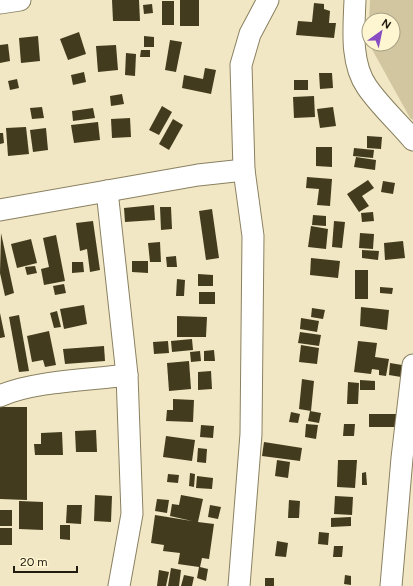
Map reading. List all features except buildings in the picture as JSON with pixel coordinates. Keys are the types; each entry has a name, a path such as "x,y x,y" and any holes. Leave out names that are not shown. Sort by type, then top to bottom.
{"street":[{"path":"0,3 20,0"},
{"path":"239,586 251,410 254,236 244,170 241,66 250,34 253,0"},
{"path":"250,34 268,0"},
{"path":"355,0 354,32 357,65 366,85 413,140"},
{"path":"0,210 198,175 244,170"},
{"path":"107,191 127,375 132,514 119,586"},
{"path":"391,586 402,458 413,365"},
{"path":"0,396 9,392 35,386 127,375"}],"shaded area":[{"path":"370,0 413,0 413,120 410,118 373,52 401,52 401,12 369,12"}]}
